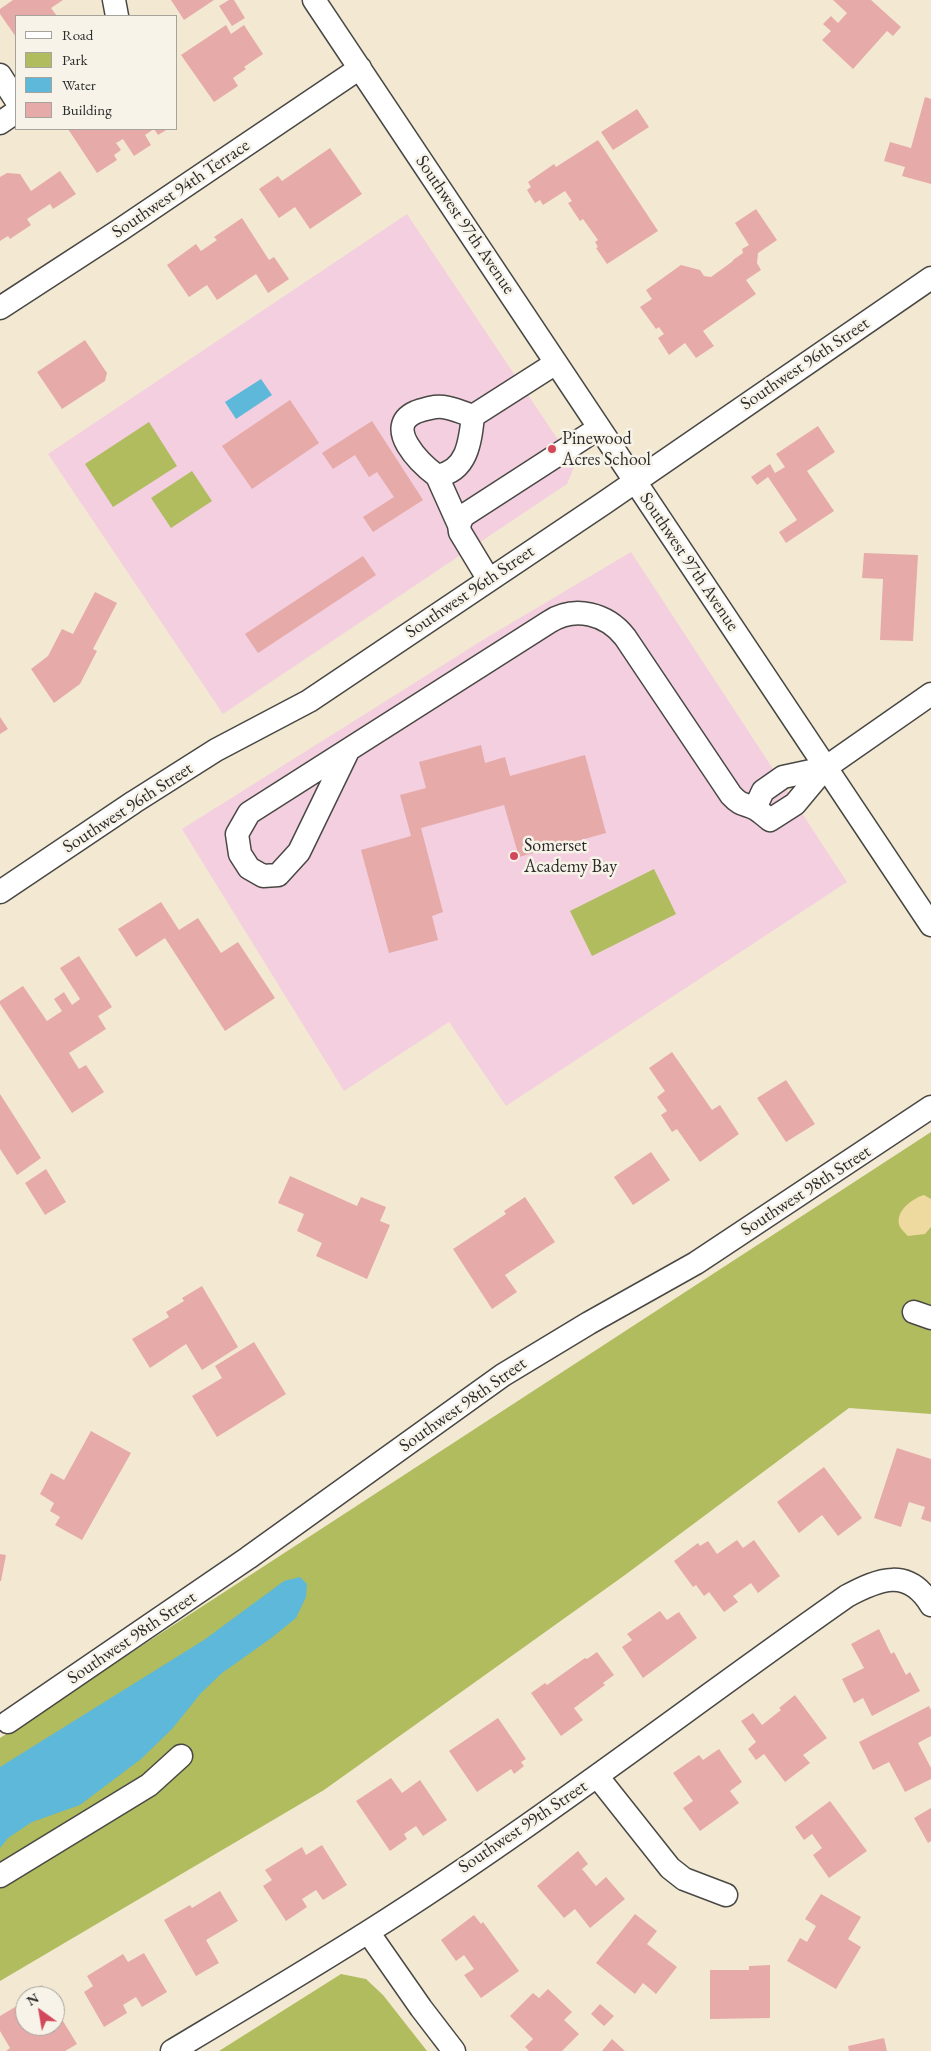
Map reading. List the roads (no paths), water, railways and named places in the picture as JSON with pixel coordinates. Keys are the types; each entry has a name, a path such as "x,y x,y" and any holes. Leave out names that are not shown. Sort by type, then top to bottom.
{"street":[{"path":"114,0 117,15"},
{"name":"Southwest 97th Avenue","path":"314,0 931,925"},
{"name":"Southwest 94th Terrace","path":"0,308 120,230 360,68"},
{"path":"0,75 15,98"},
{"path":"0,123 15,113"},
{"name":"Southwest 96th Street","path":"0,892 134,802 216,750 309,700 635,482 822,351 931,278"},
{"path":"436,476 448,474 458,468 466,453 473,416 556,363"},
{"path":"473,416 444,407 433,407 413,414 406,419 403,432 411,452 423,466 436,476 460,528 488,580"},
{"path":"460,528 463,516 599,428"},
{"path":"348,751 299,852 278,875 262,876 249,868 240,854 237,834 249,813 555,618 566,614 585,614 606,619 620,630 731,795 744,806 755,808 770,820 796,804 825,768 931,694"},
{"name":"Southwest 98th Street","path":"8,1722 248,1558 503,1375 589,1323 696,1263 931,1107"},
{"name":"Southwest 99th Street","path":"172,2051 368,1932 598,1776 847,1596 886,1580 902,1580 919,1590 931,1604"},
{"path":"0,1876 148,1785 181,1756"},
{"path":"598,1776 670,1868 684,1878 726,1895"},
{"path":"368,1932 421,2008 454,2051"}],"water":[{"path":"261,379 272,395 236,419 225,402"},
{"path":"300,1577 307,1584 306,1597 296,1618 222,1673 201,1693 172,1729 141,1759 80,1805 32,1822 8,1838 0,1848 0,1767 204,1640 284,1581"}],"place":[{"name":"Pinewood Acres School","path":"552,449"},
{"name":"Somerset Academy Bay","path":"514,856"}]}
